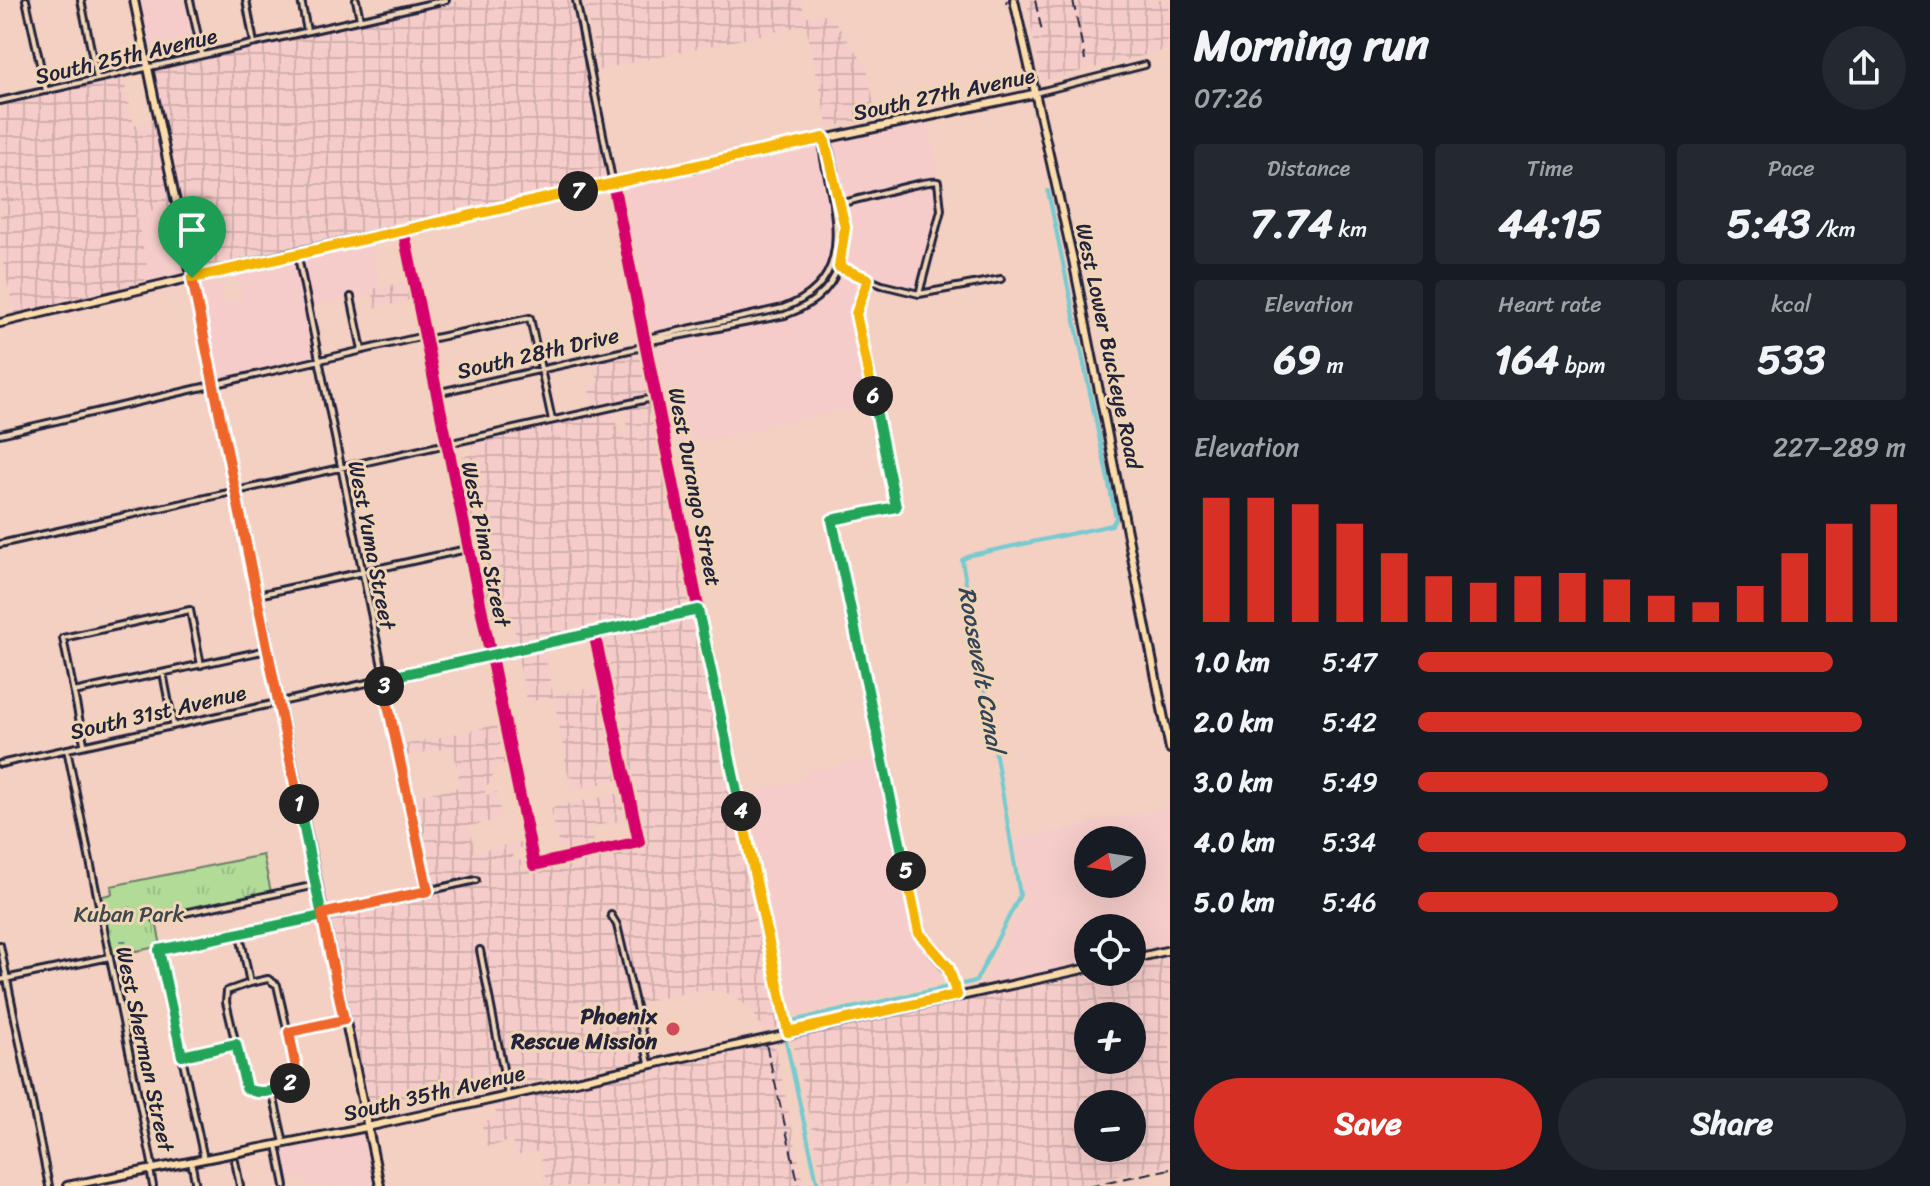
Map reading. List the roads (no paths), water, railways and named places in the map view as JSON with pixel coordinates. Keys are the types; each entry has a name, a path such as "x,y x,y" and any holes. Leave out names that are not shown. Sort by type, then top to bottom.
{"main road":[{"path":"134,0 277,702 380,1186"},
{"name":"West Lower Buckeye Road","path":"1014,0 1076,272 1170,749"},
{"name":"South 27th Avenue","path":"0,323 297,252 1033,94"},
{"path":"1146,956 1170,950"},
{"name":"South 35th Avenue","path":"67,1186 104,1182 151,1169 367,1127 788,1032 956,989 1074,970"}],"street":[{"path":"26,0 46,91"},
{"path":"81,0 97,79"},
{"path":"190,0 202,54"},
{"path":"246,0 254,43"},
{"path":"301,0 307,31"},
{"path":"356,0 360,19"},
{"path":"411,0 413,7"},
{"name":"South 25th Avenue","path":"0,101 446,0"},
{"name":"West Durango Street","path":"576,0 698,610 788,1032"},
{"name":"South 27th Avenue","path":"1033,94 1145,65"},
{"path":"647,344 796,311 823,291 839,267 845,243 841,204 824,138"},
{"path":"647,344 653,337 794,304 815,290 832,264 838,234 822,147 824,138"},
{"path":"834,205 930,180 938,182 941,210 919,294"},
{"name":"West Pima Street","path":"403,229 534,865 639,842 594,632"},
{"name":"West Yuma Street","path":"297,252 382,679 428,891"},
{"path":"832,264 868,279 919,294 1001,279"},
{"path":"868,279 857,304 856,318 896,507 832,520 917,926 926,944 948,967 956,989"},
{"path":"351,297 362,350"},
{"path":"0,434 362,350 530,318 552,420"},
{"name":"South 28th Drive","path":"436,393 647,344"},
{"path":"0,544 657,397"},
{"path":"256,596 467,549"},
{"path":"84,743 63,638 190,610 201,665"},
{"name":"South 31st Avenue","path":"0,764 84,743 698,610"},
{"path":"74,692 267,650"},
{"path":"163,673 173,724"},
{"name":"West Sherman Street","path":"67,749 153,1186"},
{"path":"204,1159 159,950 476,880"},
{"path":"156,919 316,885"},
{"path":"611,915 617,925 649,1063"},
{"path":"239,934 250,983"},
{"path":"0,945 49,1186"},
{"path":"480,950 508,1095"},
{"path":"0,980 110,957"},
{"path":"268,979 277,985 297,1073 295,1080 272,1090 254,1093 246,1088 226,1002 227,991 250,983 268,979"},
{"path":"289,1032 344,1020"},
{"path":"182,1056 236,1044"},
{"path":"272,1090 285,1186"},
{"path":"191,1161 196,1186"},
{"path":"235,1161 240,1186"}],"waterway":[{"name":"Roosevelt Canal","path":"796,1020 976,981 1020,895 962,560 971,555 1112,525 1116,518 1048,191"},
{"path":"121,941 126,941"},
{"name":"Roosevelt Canal","path":"786,1041 818,1186"}],"railway":[{"path":"1035,0 1042,32"},
{"path":"1073,0 1085,60"},
{"path":"766,1044 799,1186"},
{"path":"1088,1186 1170,1169"}],"place":[{"name":"Phoenix Rescue Mission","path":"673,1029"}],"park label":[{"name":"Kuban Park","path":"129,914"}]}
